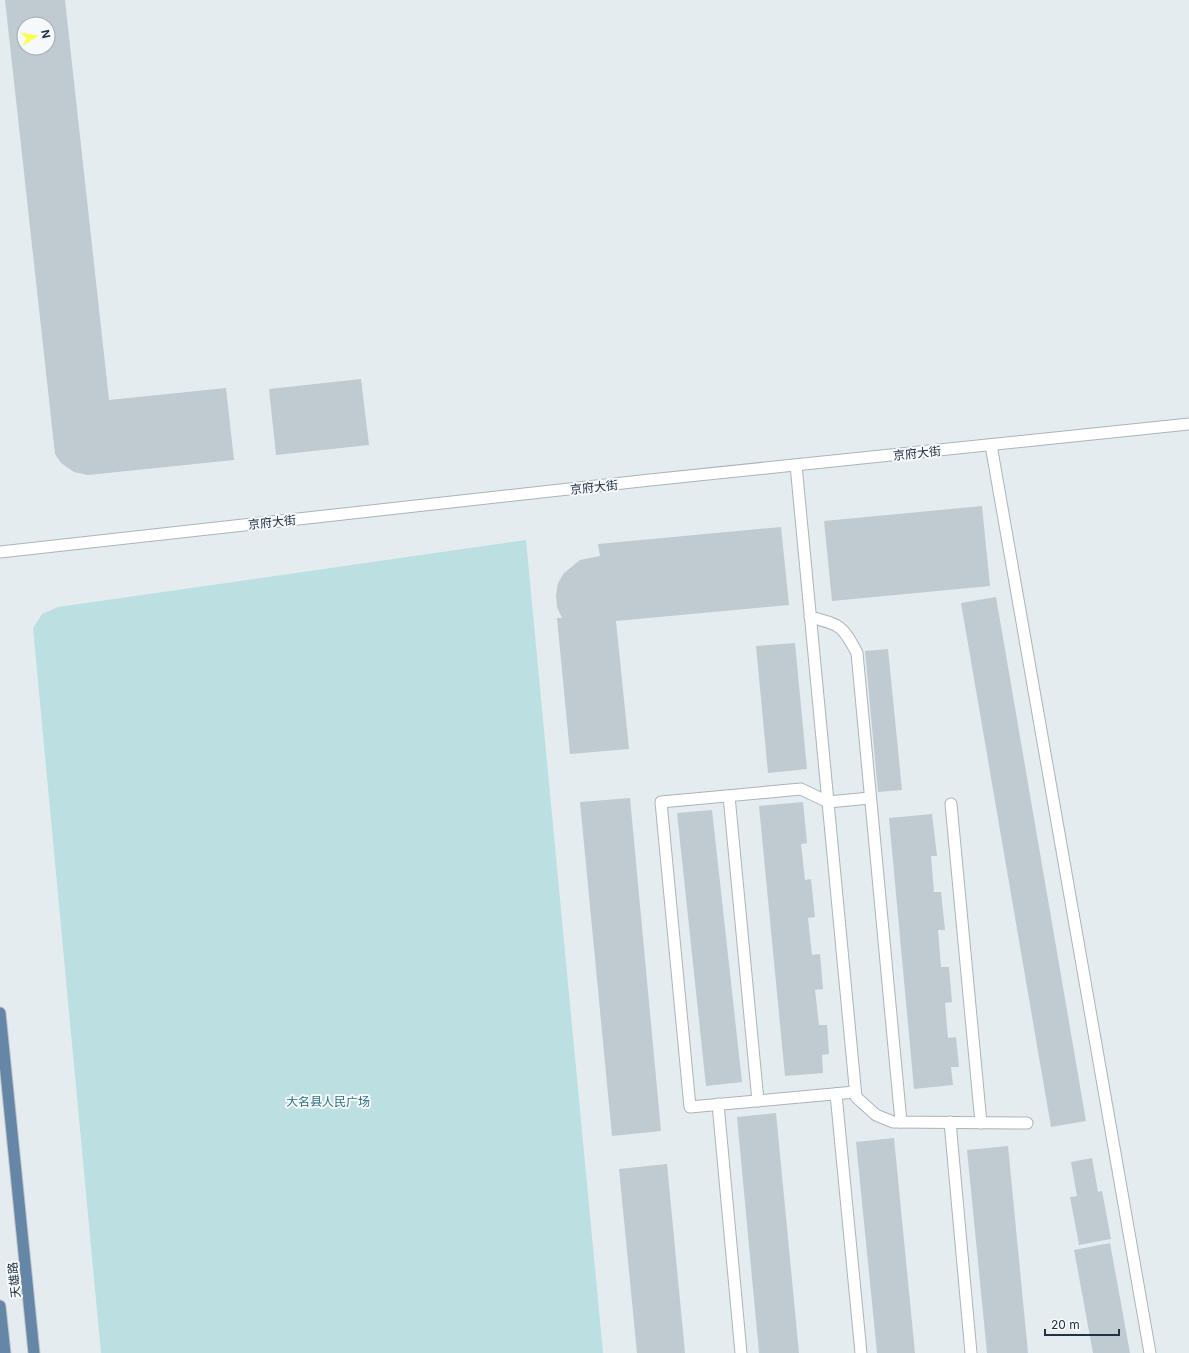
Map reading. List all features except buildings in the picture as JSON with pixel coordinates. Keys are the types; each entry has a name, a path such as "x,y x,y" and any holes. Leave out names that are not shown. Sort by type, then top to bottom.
{"main road":[{"name":"天雄路","path":"0,1013 34,1353"},
{"name":"天雄路","path":"0,1306 5,1353"}],"street":[{"name":"京府大街","path":"0,552 796,465 1189,424"},
{"path":"990,445 1150,1353"},
{"path":"796,465 856,1097 876,1115 892,1122 1027,1123"},
{"path":"810,617 836,624 846,632 857,653 901,1122"},
{"path":"855,1092 690,1107 662,802 801,790 828,802 870,798"},
{"path":"729,796 758,1101"},
{"path":"951,804 981,1122"},
{"path":"836,1094 861,1353"},
{"path":"718,1104 741,1353"},
{"path":"950,1122 972,1353"}],"green space":[{"name":"大名县人民广场","path":"526,540 603,1353 101,1353 33,628 42,614 58,607"}]}
